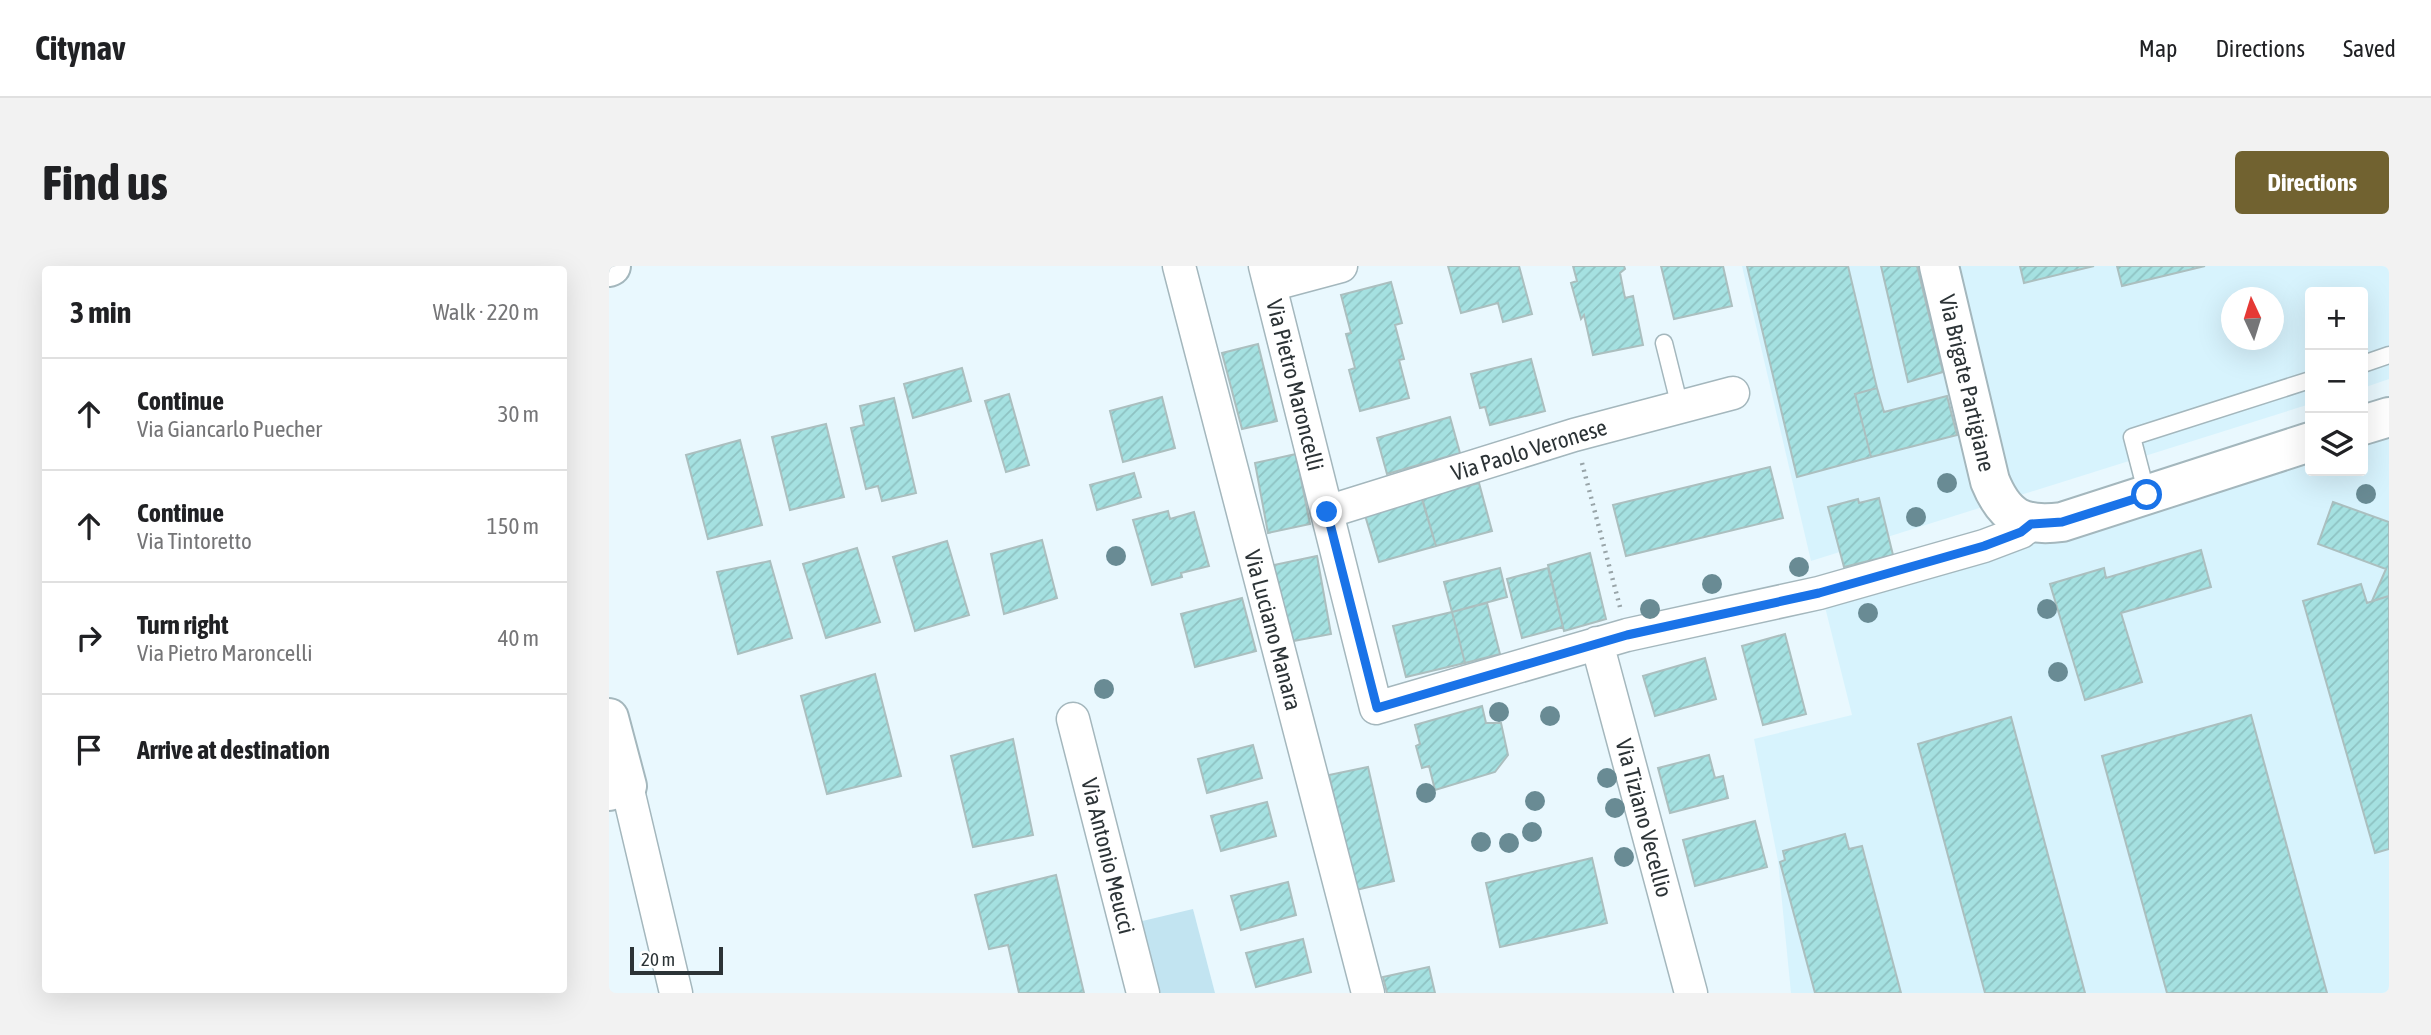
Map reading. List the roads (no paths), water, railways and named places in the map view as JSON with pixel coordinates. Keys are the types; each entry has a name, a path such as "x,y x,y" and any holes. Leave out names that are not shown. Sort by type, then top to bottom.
{"street":[{"name":"Via Luciano Manara","path":"1179,266 1368,993"},
{"path":"1268,276 1341,266"},
{"name":"Via Brigate Partigiane","path":"1939,266 1990,481 2005,508 2031,524"},
{"name":"Via Pietro Maroncelli","path":"1268,276 1377,708 1597,643"},
{"name":"Via Paolo Veronese","path":"1327,512 1574,435 1733,393"},
{"path":"2368,423 2389,417"},
{"path":"1597,643 1819,593 1984,546 2021,532 2031,524 2062,522 2305,444"},
{"name":"Via Tiziano Vecellio","path":"1597,643 1691,993"},
{"path":"609,718 618,788 676,993"},
{"name":"Via Antonio Meucci","path":"1073,719 1143,993"}],"lane":[{"path":"1664,343 1680,407"},
{"path":"2368,362 2389,355"},
{"path":"2147,495 2133,437 2305,382"}]}
